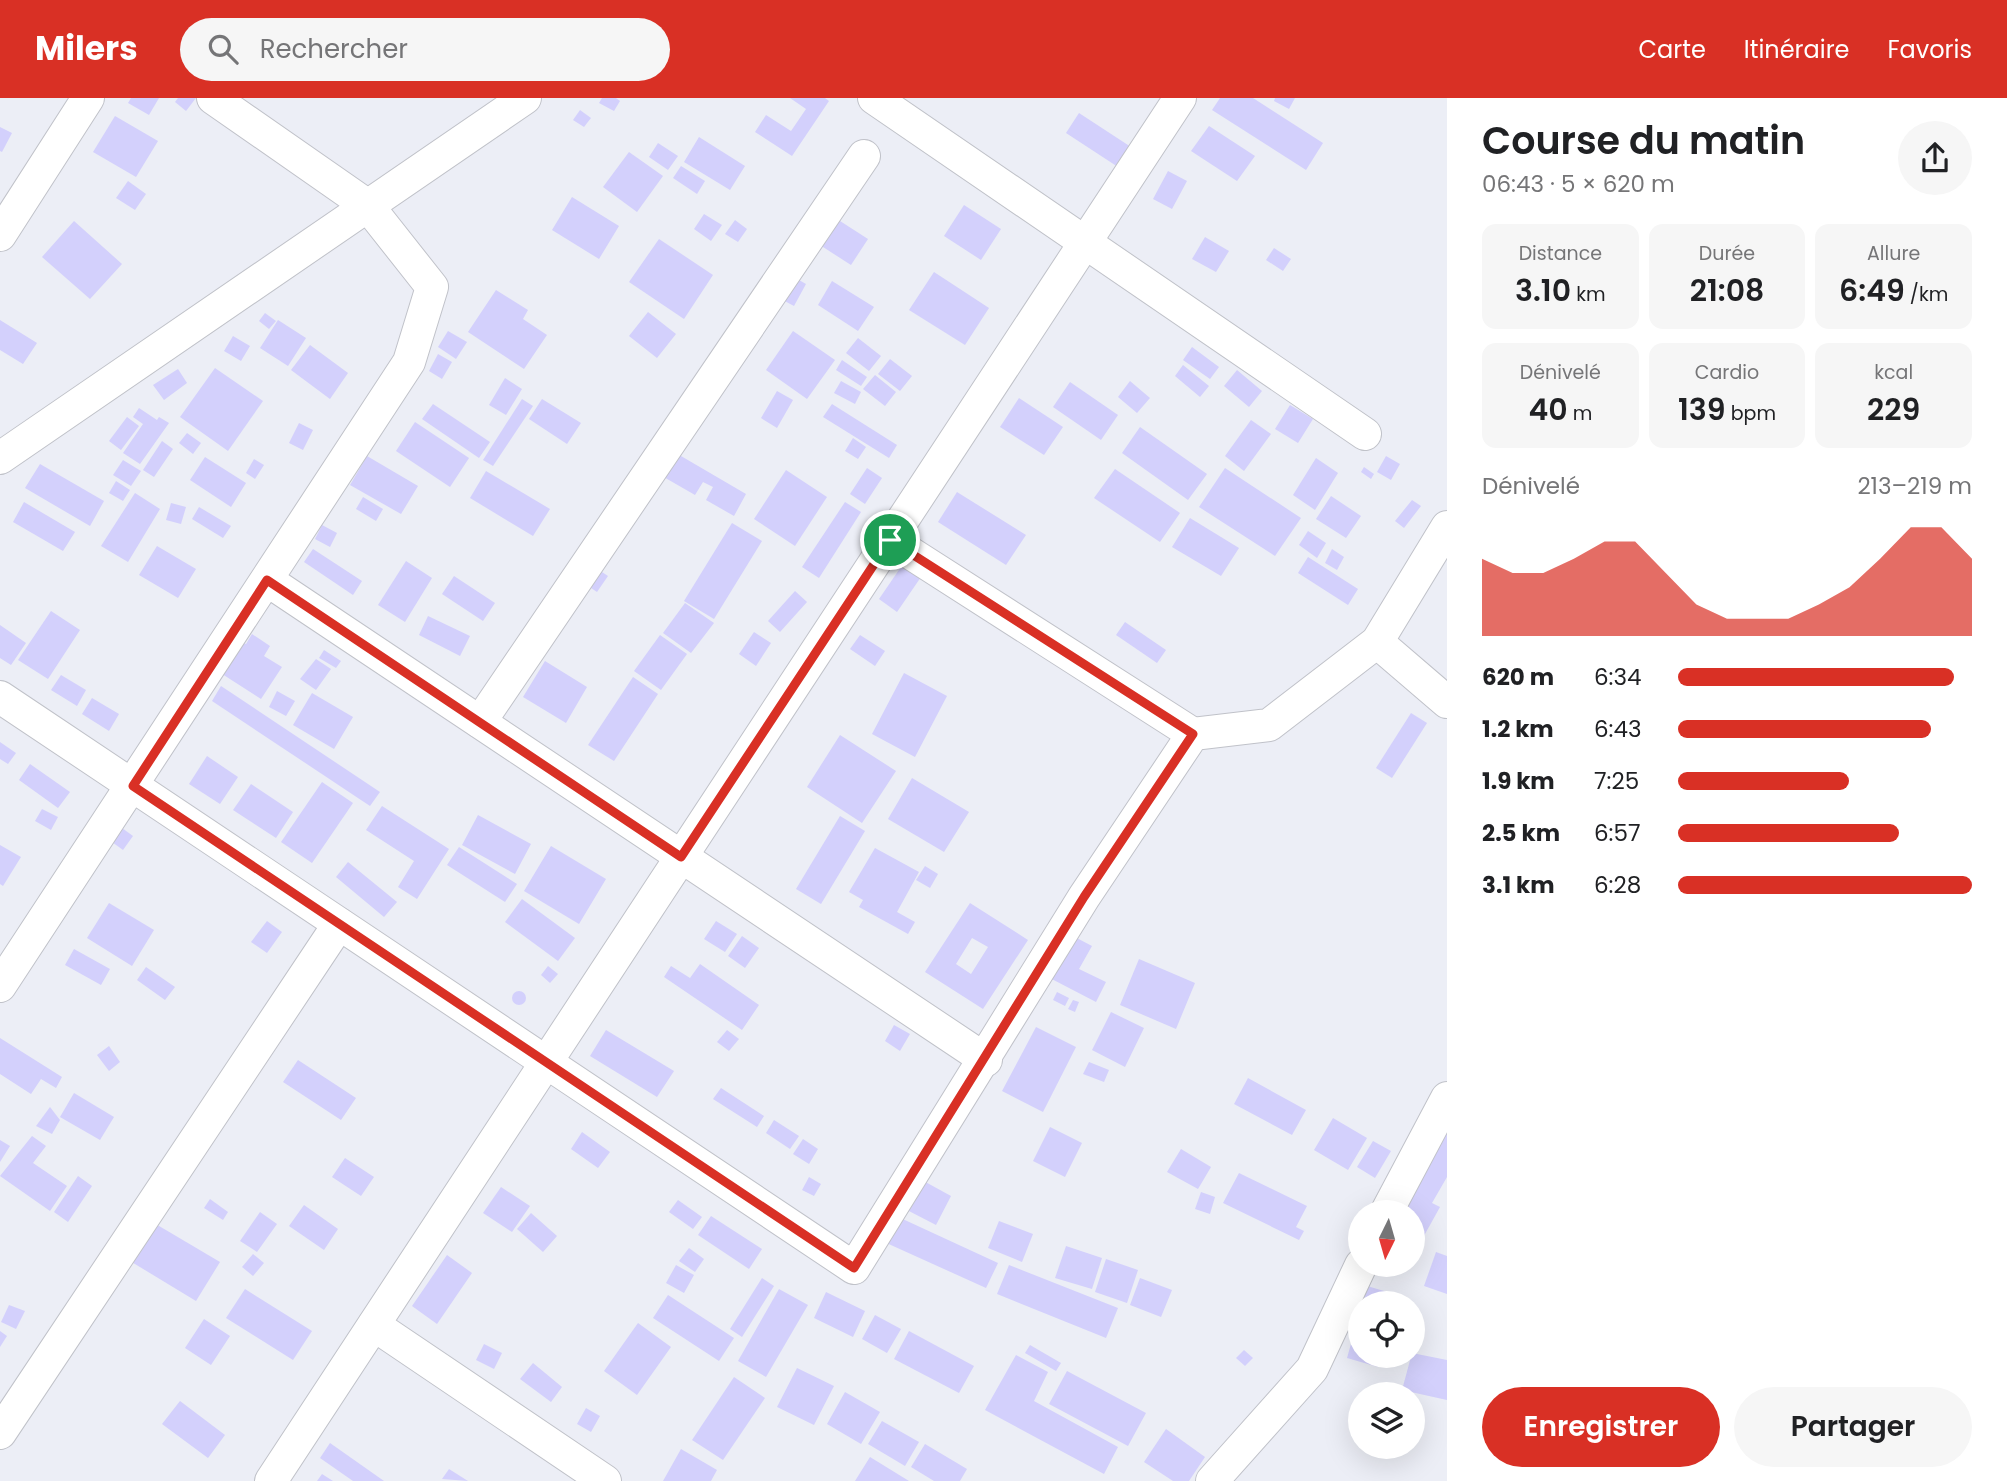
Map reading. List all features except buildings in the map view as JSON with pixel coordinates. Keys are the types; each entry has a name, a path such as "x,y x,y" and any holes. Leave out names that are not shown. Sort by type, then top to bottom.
{"street":[{"path":"0,235 88,98"},
{"path":"0,986 409,362 432,287 368,206 213,98"},
{"path":"0,458 525,98"},
{"path":"874,98 1365,434"},
{"path":"271,1481 1180,98"},
{"path":"480,722 864,156"},
{"path":"890,540 1193,734 1269,725 1377,642 1447,527"},
{"path":"267,580 986,1060"},
{"path":"1377,642 1447,702"},
{"path":"0,697 854,1268 986,1060 1084,897 1193,734"},
{"path":"0,1433 339,924"},
{"path":"1393,1200 1447,1098"},
{"path":"1212,1481 1312,1368 1355,1278"},
{"path":"374,1325 605,1481"}],"route":[{"path":"890,540 1193,734 1084,897 986,1060 854,1268 133,786 267,580 681,857 890,540"}]}
